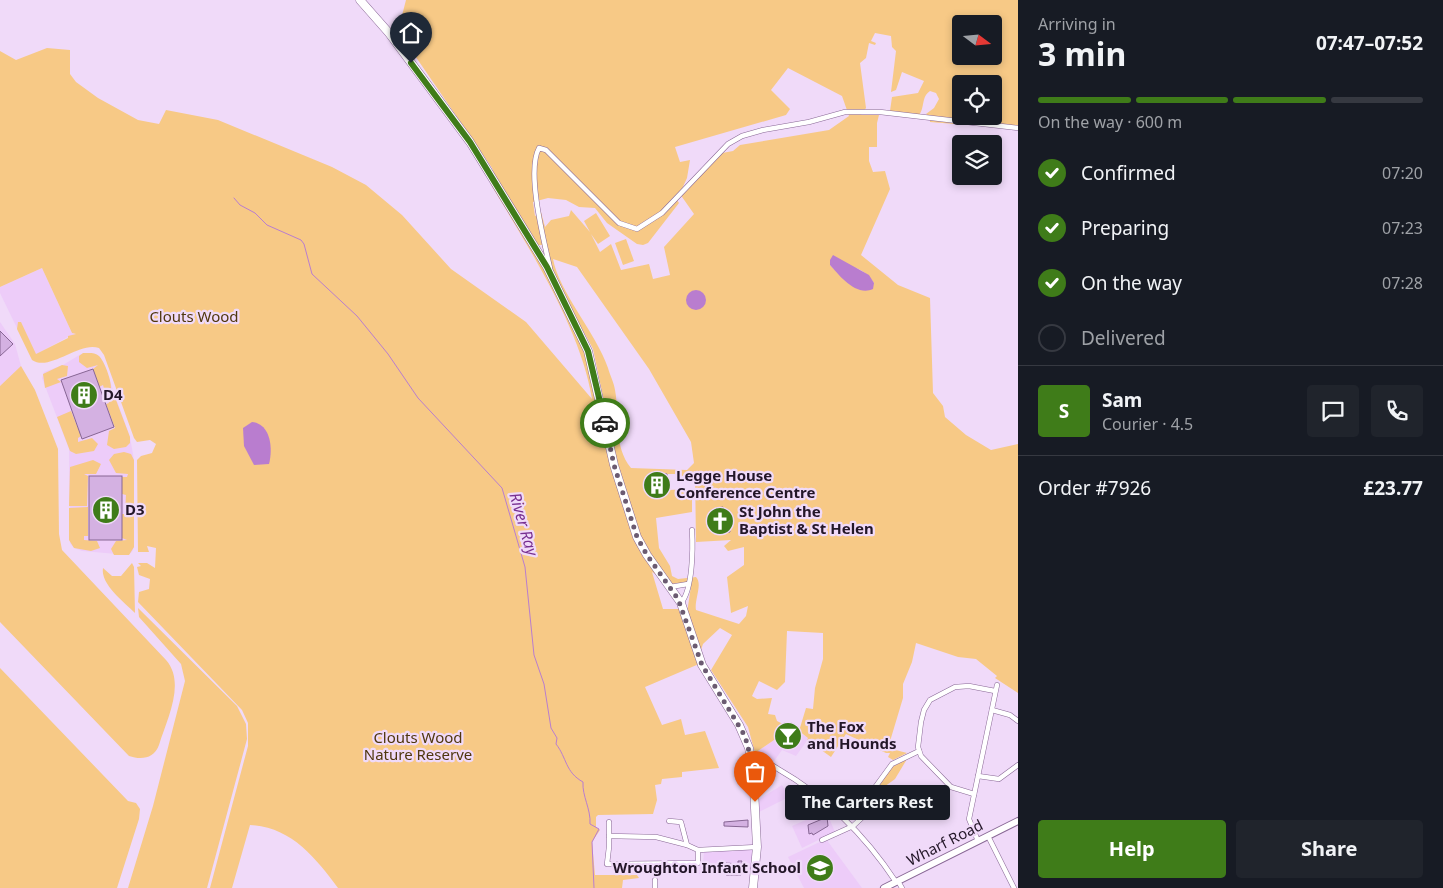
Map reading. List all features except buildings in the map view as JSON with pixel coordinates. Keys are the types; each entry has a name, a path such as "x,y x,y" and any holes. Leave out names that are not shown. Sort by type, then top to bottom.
{"main road":[{"path":"360,0 389,33 458,126 536,249 551,275 593,368 611,450 632,522 642,547 676,594 702,665 739,724 753,756 757,847 753,888"},
{"name":"Wharf Road","path":"884,888 1017,823"}],"street":[{"path":"551,275 536,192 536,154 539,148 546,150 619,223 637,229 662,213 728,144 742,136 763,130 809,122 845,112 880,112 1018,128"},
{"path":"536,249 545,246"},
{"path":"681,604 685,599 688,584 692,530"},
{"path":"670,587 688,584"},
{"path":"978,841 968,822 997,685"},
{"path":"974,794 951,787 940,778 919,751 918,742 921,722 924,710 930,700 959,686 995,692"},
{"path":"992,710 1010,715 1018,720"},
{"path":"874,790 892,764 919,751"},
{"path":"753,756 814,792 853,826 902,888"},
{"path":"978,776 999,779 1018,765"},
{"path":"822,840 853,826 880,801 898,809"},
{"path":"669,821 681,822 684,825 687,844"},
{"path":"609,822 607,864 698,863 698,850"},
{"path":"609,836 656,837 687,844 698,850 757,847"},
{"path":"988,836 1014,888"},
{"path":"655,880 655,888"}],"shaded area":[{"path":"833,255 869,275 874,283 873,289 867,291 860,290 848,284 830,265"},
{"path":"42,268 72,333 76,335 70,336 31,357 0,293 0,287"},
{"path":"696,290 703,293 706,300 703,307 696,310 689,307 686,300 689,293"},
{"path":"0,322 15,344 21,366 0,386"},
{"path":"91,353 97,355 103,362 130,437 134,460 134,547 128,555 82,551 74,548 70,543 69,449 42,378 44,372 63,365 81,354"},
{"path":"252,422 263,427 267,432 271,451 269,464 254,465 244,446 243,428"},
{"path":"783,724 809,738 796,756 782,750 772,764 755,753 774,740"},
{"path":"782,785 789,797 759,812 758,800"},
{"path":"826,811 835,832 802,848 792,826"},
{"name":"Wroughton Infant School","path":"826,839 862,888 804,888 788,857"},
{"path":"753,849 752,874 699,874 700,865 703,864 704,852"}],"green space":[{"path":"406,0 1018,0 1018,126 1002,124 1002,75 952,75 952,124 930,122 930,117 926,114 934,108 939,99 936,93 930,91 925,96 919,115 890,111 892,97 918,93 924,81 902,72 896,90 891,92 896,51 892,47 891,36 875,33 871,41 876,43 875,45 869,43 866,58 860,63 866,108 861,115 879,115 877,147 869,147 869,161 873,172 885,171 890,189 861,255 898,285 930,298 933,393 943,406 945,417 966,435 991,450 1018,444 1018,693 995,678 997,676 976,659 958,657 916,643 912,662 903,684 903,698 888,748 907,753 893,760 888,757 890,753 886,753 846,734 831,757 807,740 808,738 799,731 806,708 813,709 815,688 823,659 823,633 787,631 785,682 777,690 759,681 752,696 757,699 772,698 768,714 775,715 777,721 783,724 774,740 755,753 748,727 711,670 732,635 720,628 703,644 701,650 687,613 691,586 684,583 671,584 652,572 663,609 680,609 699,664 645,687 662,725 681,719 685,735 705,731 719,768 682,772 682,777 662,779 661,784 655,785 657,800 653,814 598,815 596,817 596,827 600,830 592,842 595,875 637,875 639,878 623,880 622,888 338,888 311,855 290,838 278,831 250,825 232,888 210,888 248,746 248,723 242,710 138,602 139,592 149,589 150,579 139,575 137,567 141,566 138,563 147,563 155,568 156,548 147,546 149,552 138,552 137,460 141,456 152,453 156,444 150,440 137,442 134,438 104,355 99,348 83,349 47,362 39,363 32,360 17,329 18,322 21,322 36,354 68,338 68,336 76,334 72,333 42,268 0,287 0,51 16,60 47,48 70,50 70,74 76,82 98,98 138,120 159,124 166,110 218,120 332,167 366,185 402,215 451,269 526,322 592,399 577,344 565,316 536,260 490,183 493,182 547,271 585,352 601,420 599,421 632,534 593,349 547,264 542,245 536,245 497,181 492,168 398,31","holes":["788,68 842,96 849,116 829,130 740,145 733,151 717,154 680,194 694,214 664,247 670,275 653,279 649,264 621,270 611,244 600,252 591,234 598,244 610,236 596,213 584,221 590,232 571,210 569,216 551,220 545,227 541,212 535,216 533,202 548,198 566,200 579,207 595,208 607,223 637,244 643,245 648,243 679,203 677,200 687,178 690,160 680,162 675,147 786,115 790,109 771,90","553,259 577,267 649,369 691,442 694,463 687,470 631,468 625,459 619,441 615,390 608,368 595,341 562,285","830,265 843,265 860,270 870,277 874,283 835,270","695,471 696,542 731,540 724,546 728,551 744,547 744,565 727,577 731,613 748,606 746,616 739,624 696,610 699,588 698,580 696,577 678,579 672,576 670,566 659,548 656,518 692,512 692,489 645,491 644,480 655,474 676,474 677,478"]},
{"path":"626,239 634,261 623,265 615,243"},
{"path":"83,353 99,356 110,380 110,393 106,395 103,385 99,387 93,369 98,365 87,368 79,362 79,356"},
{"path":"62,365 68,366 67,376 57,379 61,382 45,388 43,374"},
{"path":"21,366 35,390 58,449 59,534 62,550 166,660 172,669 175,690 170,713 157,750 147,757 129,756 0,622 0,386"},
{"path":"110,397 116,400 130,437 130,443 126,447 114,449 107,445 109,431 115,428 106,404 109,403 107,398"},
{"path":"71,411 81,436 78,438 78,442 92,438 98,444 94,451 76,454 70,451 57,417"},
{"path":"124,452 131,454 134,460 134,547 129,555 114,555 111,549 116,541 127,540 122,538 122,514 125,514 126,495 122,494 122,477 127,477 128,474 116,473 109,460 114,454"},
{"path":"93,460 101,464 96,474 84,474 88,476 87,506 69,506 70,467"},
{"path":"88,507 88,536 84,536 84,540 97,541 100,548 91,551 74,548 69,540 69,508"},
{"path":"132,563 134,567 135,613 109,587 103,574 103,568 112,576 121,576"},
{"path":"138,608 237,706 246,724 247,739 207,888 128,888 153,806 185,681 181,664 139,617"},
{"path":"0,668 128,801 136,803 140,809 139,819 117,888 0,888"},
{"path":"907,759 895,779 877,792 876,790 892,767"}],"waterway":[{"name":"River Ray","path":"234,198 240,205 255,213 267,225 301,240 304,244 312,274 357,316 388,354 418,398 502,488 525,567 534,655 544,684 551,728 557,738 556,744 569,769 583,782 590,824 599,829 592,842 594,888"}],"way so far":[{"path":"605,423 614,465 637,537 647,555 678,599 688,622 702,665 745,736 752,763 755,802"}],"place":[{"name":"D4","path":"84,395"},
{"name":"Legge House Conference Centre","path":"657,485"},
{"name":"D3","path":"106,510"},
{"name":"St John the Baptist & St Helen","path":"720,521"},
{"name":"The Fox and Hounds","path":"788,736"},
{"name":"The Carters Rest","path":"755,802"},
{"name":"Wroughton Infant School","path":"820,868"}],"route":[{"path":"411,63 470,142 547,267 588,351 605,423"}],"park label":[{"name":"Clouts Wood","path":"194,317"},
{"name":"Clouts Wood Nature Reserve","path":"418,746"}]}
